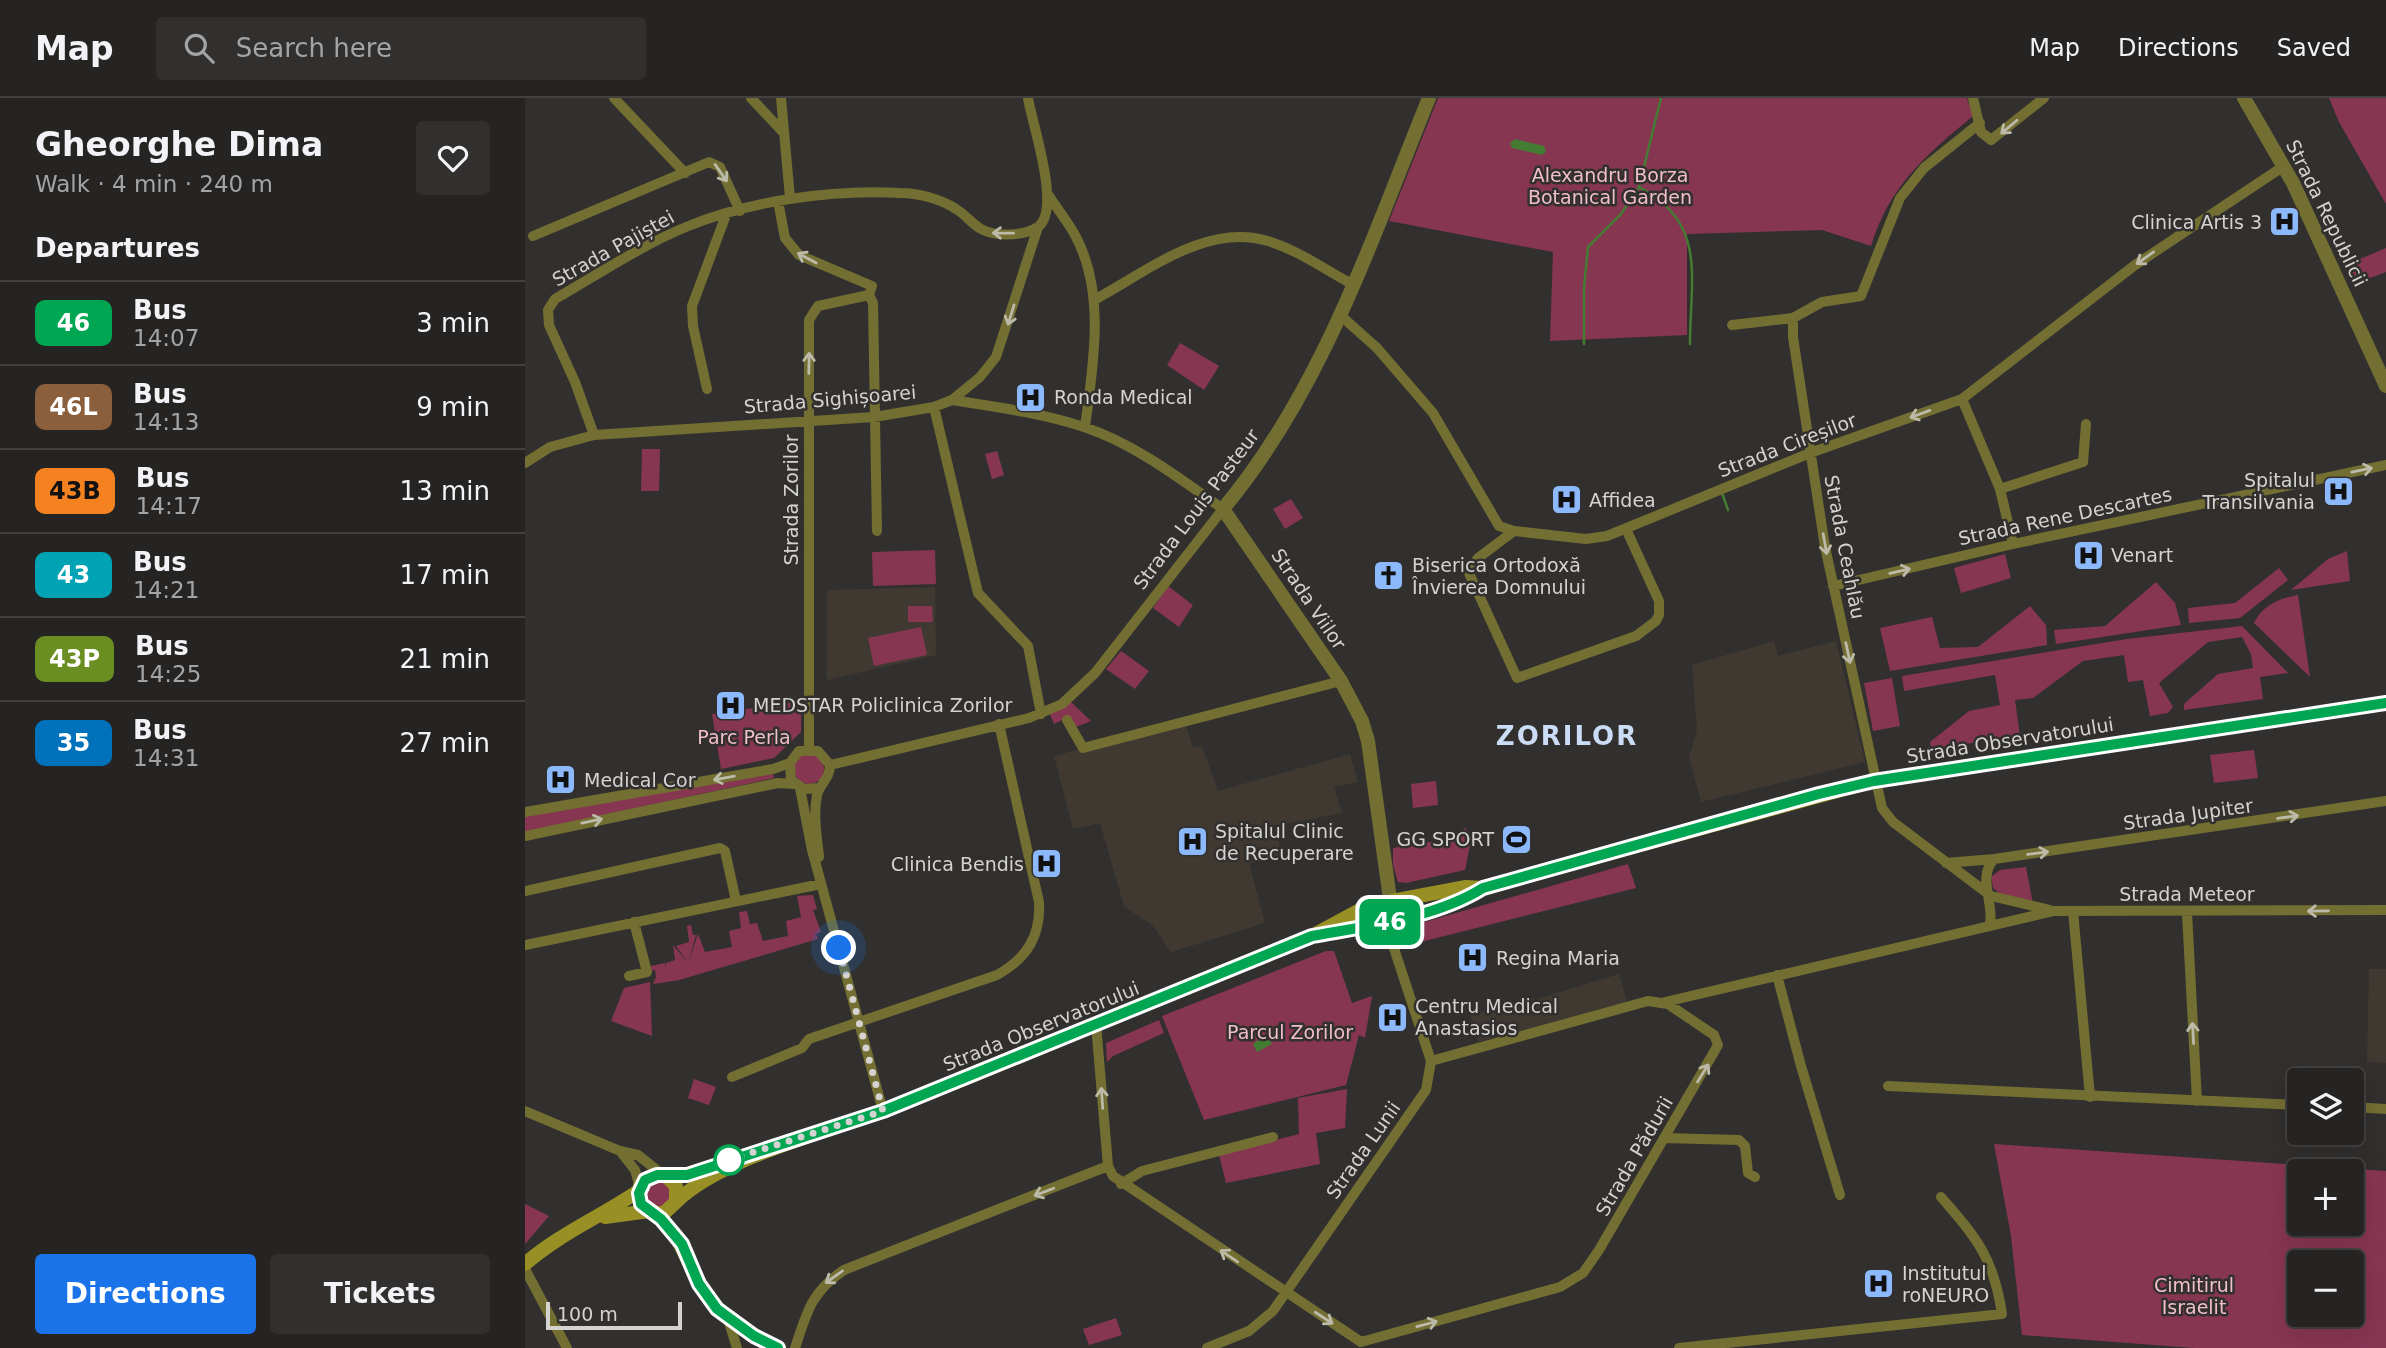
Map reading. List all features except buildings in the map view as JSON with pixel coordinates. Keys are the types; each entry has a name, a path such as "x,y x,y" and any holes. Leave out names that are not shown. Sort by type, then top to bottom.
{"main road":[{"name":"Strada Observatorului","path":"1312,936 1386,923 1468,898 1483,888 1874,781 2386,703"},
{"name":"Strada Observatorului","path":"665,1176 687,1175 883,1111 1312,936 1387,894 1483,888"},
{"path":"1387,894 1397,912 1386,923 1374,921 1370,914 1387,894"},
{"name":"Strada Observatorului","path":"676,1203 699,1184 782,1146"},
{"path":"525,1267 571,1231 594,1220 640,1189 648,1178 665,1176 676,1186 676,1203 669,1211 594,1220"},
{"path":"640,1189 640,1200 652,1213"}],"street":[{"path":"614,98 685,173"},
{"path":"751,98 782,131"},
{"path":"781,98 790,198"},
{"path":"1028,98 1049,197 1076,237 1094,300 1093,363 1085,427"},
{"name":"Strada Louis Pasteur","path":"829,765 1041,714 1073,696 1095,673 1223,509 1283,424 1320,360 1354,285 1429,98"},
{"path":"1973,98 1983,137 1991,140 2044,98"},
{"name":"Strada Republicii","path":"2244,98 2284,166 2386,386"},
{"path":"1732,325 1793,318 1822,302 1861,296 1900,198 1936,156 1980,123"},
{"path":"533,236 709,162 717,165 740,211"},
{"name":"Strada Cireșilor","path":"1514,531 1586,539 1607,536 1810,453 1962,399 2135,265 2284,166"},
{"name":"Strada Pajiștei","path":"594,435 575,382 549,325 547,317 551,304 671,234 726,215 790,198 901,192 932,199 956,209 981,229 992,233 1004,234 1038,227"},
{"path":"1038,227 1044,218 1049,197"},
{"path":"778,201 785,238 799,255 869,289 873,303 877,531"},
{"path":"707,389 693,326 692,306 726,215"},
{"name":"Strada Sighișoarei","path":"525,463 550,447 594,435 874,417 934,407 951,400 980,377 996,357 1038,227"},
{"path":"1094,300 1178,253 1215,240 1237,237 1258,239 1279,246 1354,285"},
{"name":"Strada Zorilor","path":"809,749 808,420 811,312 823,304 869,289"},
{"path":"1340,315 1371,341 1418,394 1447,433 1494,519 1504,529 1514,531"},
{"name":"Strada Ceahlău","path":"1793,318 1810,453 1833,586 1874,781"},
{"path":"1962,399 2000,489 2013,544"},
{"name":"Strada Viilor","path":"951,400 1035,414 1085,427 1145,455 1223,509 1341,681 1362,721 1368,741 1387,894"},
{"path":"934,407 978,593 1028,646 1041,714"},
{"path":"2000,489 2083,462 2086,424"},
{"name":"Strada Rene Descartes","path":"1833,586 2013,544 2386,465"},
{"path":"1514,531 1478,558 1468,571 1517,678 1636,636 1656,621 1659,601 1626,528"},
{"path":"1067,720 1083,748 1341,681"},
{"path":"732,1077 802,1048 809,1039 997,975 1010,968 1032,946 1040,919 1039,902 999,724"},
{"path":"821,882 815,813 819,788 827,780 829,765 822,753 809,749 795,754 790,762 789,776 797,786 821,882 883,1111"},
{"path":"525,811 773,769 790,762"},
{"path":"1874,781 1888,817 1991,896 2054,911"},
{"path":"525,836 783,783 819,788"},
{"name":"Strada Jupiter","path":"1946,863 1994,859 2386,801"},
{"path":"525,891 720,848 725,851 736,901"},
{"path":"1990,924 1991,896 1985,874 1994,859"},
{"path":"525,945 821,882"},
{"name":"Strada Meteor","path":"1665,1002 2054,911 2187,913 2386,910"},
{"path":"2073,911 2090,1097"},
{"path":"2187,913 2197,1101"},
{"path":"629,976 647,972 634,922"},
{"path":"1386,923 1431,1061 1648,1001 1665,1002"},
{"path":"1777,975 1840,1195"},
{"name":"Strada Pădurii","path":"1121,1184 1359,1345 1546,1291 1576,1278 1599,1250 1718,1045 1714,1035 1665,1002"},
{"path":"1096,1024 1108,1166 1121,1184 1142,1171 1273,1137"},
{"name":"Strada Lunii","path":"1207,1348 1258,1326 1286,1294 1419,1104 1431,1079 1431,1061"},
{"path":"1888,1086 2287,1105"},
{"path":"2364,1108 2386,1109"},
{"path":"525,1111 620,1151 638,1155 665,1176"},
{"path":"1664,1138 1739,1140 1745,1146 1747,1170 1755,1177"},
{"path":"620,1151 635,1170 640,1189"},
{"path":"795,1348 808,1307 819,1290 844,1270 1108,1166"},
{"path":"1679,1348 1778,1343 2002,1314 1992,1268 1974,1237 1941,1197"},
{"path":"676,1203 681,1242 699,1284 728,1319 754,1343 778,1348"},
{"path":"652,1213 681,1242"},
{"path":"525,1267 567,1348"},
{"path":"728,1319 737,1348"}],"shaded area":[{"path":"1515,139 1544,146 1546,152 1542,155 1512,148 1510,143"},
{"path":"935,587 936,655 827,680 827,590"},
{"path":"1774,641 1778,656 1836,641 1865,762 1701,802 1689,757 1697,730 1692,665"},
{"name":"Spitalul Clinic de Recuperare","path":"1185,721 1193,748 1202,746 1218,791 1350,754 1358,782 1334,787 1342,813 1274,826 1282,855 1249,863 1265,923 1171,952 1153,926 1124,906 1100,823 1073,829 1054,756"},
{"path":"2369,969 2386,969 2386,1063 2367,1062"},
{"path":"1619,974 1627,1002 1478,1042 1470,1015 1533,998 1534,1000"},
{"path":"1261,1038 1270,1040 1272,1044 1257,1052 1253,1044"}],"green space":[{"name":"Alexandru Borza Botanical Garden","path":"1438,98 1967,98 1973,116 1911,173 1888,206 1871,246 1822,230 1687,234 1687,335 1550,341 1553,252 1389,221"},
{"path":"2329,98 2386,98 2386,204 2339,122"},
{"path":"2386,248 2386,272 2354,284 2346,265"},
{"path":"1180,343 1219,366 1204,390 1167,365"},
{"path":"642,449 660,449 659,491 641,491"},
{"path":"997,451 1004,475 992,479 985,454"},
{"path":"1291,499 1303,518 1285,529 1273,509"},
{"path":"935,550 936,584 873,586 872,552"},
{"path":"2347,551 2350,581 2291,590 2328,559"},
{"path":"2005,554 2011,578 1961,593 1954,568"},
{"path":"2279,568 2288,580 2240,618 2189,623 2188,608 2235,603"},
{"path":"2156,582 2175,603 2181,625 2056,644 2054,630 2105,626"},
{"path":"1168,586 1193,605 1179,627 1153,608"},
{"path":"2298,595 2310,677 2254,623 2272,603"},
{"path":"908,606 932,606 933,622 908,622"},
{"path":"2030,606 2046,625 2047,645 1890,671 1880,628 1932,617 1940,648 1978,647"},
{"path":"2242,626 2288,673 2260,677 2263,699 2184,710 2184,704 2218,674 2253,668 2251,654 2242,637 2208,642 2159,683 2173,707 2168,713 2150,716 2143,680 2128,682 2124,655 2083,661 2033,698 2015,700 2020,736 1931,749 1930,742 1969,711 2000,705 1995,675 1904,691 1902,676 2127,639"},
{"path":"921,627 927,655 874,666 868,638"},
{"path":"1121,651 1149,671 1135,689 1106,669"},
{"path":"1892,678 1900,726 1873,731 1864,683"},
{"name":"Parc Perla","path":"801,701 801,732 774,758 721,769 712,714"},
{"path":"1071,702 1091,721 1076,727 1068,717 1054,724 1050,714"},
{"path":"2254,750 2258,778 2214,783 2210,755"},
{"path":"809,754 815,755 823,763 823,775 815,783 809,784 803,783 795,775 794,769 795,763 803,755"},
{"path":"773,774 774,778 525,832 525,815"},
{"path":"1436,781 1438,805 1413,808 1411,784"},
{"path":"1465,828 1472,835 1465,870 1406,883 1398,882 1393,865 1393,848 1448,839"},
{"path":"1628,864 1636,888 1401,947 1397,932 1400,929"},
{"path":"2026,867 2033,904 2003,896 1993,888 1991,877 2000,870"},
{"path":"813,895 817,909 813,910 821,932 816,934 818,939 679,980 653,984 655,970 648,971 651,966 665,963 666,968 666,963 675,960 673,945 688,963 698,934 705,952 732,947 729,931 741,928 739,912 747,911 750,924 757,923 763,941 788,936 786,921 801,917 797,896"},
{"path":"691,925 693,935 696,935 688,963 676,946 689,942 687,926"},
{"name":"Parcul Zorilor","path":"1326,951 1334,951 1352,1003 1372,996 1365,1038 1359,1035 1346,1085 1204,1120 1162,1016"},
{"path":"650,982 652,1036 611,1021 624,988"},
{"path":"1159,1020 1164,1033 1113,1056 1107,1062 1106,1043"},
{"path":"694,1079 716,1087 709,1105 688,1098"},
{"path":"1347,1089 1345,1128 1316,1133 1320,1164 1226,1183 1219,1155 1299,1134 1298,1098"},
{"name":"Cimitirul Israelit","path":"1994,1144 2287,1164 2287,1236 2364,1236 2364,1169 2386,1171 2386,1348 2194,1348 2022,1335 2011,1236"},
{"path":"653,1182 667,1182 673,1198 660,1208 648,1203 645,1193"},
{"path":"525,1204 549,1216 525,1244"},
{"path":"1116,1318 1122,1335 1089,1345 1083,1329"}],"waterway":[{"path":"1584,344 1584,287 1588,247 1621,214 1639,187 1661,98"},
{"path":"1639,187 1661,201 1676,217 1685,235 1692,275 1690,344"},
{"path":"1722,493 1728,510"}],"bus line":[{"name":"46","path":"778,1348 728,1319 708,1298 682,1244 661,1219 641,1204 639,1193 645,1180 657,1175 687,1175 883,1111 1312,936 1386,924 1468,898 1483,888 1819,794 1902,776 2386,703"}],"place":[{"name":"Clinica Artis 3","path":"2285,222"},
{"name":"Ronda Medical","path":"1031,397"},
{"name":"Spitalul Transilvania","path":"2338,491"},
{"name":"Affidea","path":"1566,500"},
{"name":"Venart","path":"2088,555"},
{"name":"Biserica Ortodoxă Învierea Domnului","path":"1389,576"},
{"name":"MEDSTAR Policlinica Zorilor","path":"730,705"},
{"name":"Medical Cor","path":"561,780"},
{"name":"GG SPORT","path":"1517,839"},
{"name":"Spitalul Clinic de Recuperare","path":"1192,842"},
{"name":"Clinica Bendis","path":"1047,864"},
{"name":"Regina Maria","path":"1473,958"},
{"name":"Centru Medical Anastasios","path":"1392,1017"},
{"name":"Institutul roNEURO","path":"1879,1284"}],"district":[{"name":"ZORILOR","path":"1567,736"}],"route":[{"path":"729,1160 765,1148 782,1146 883,1111 839,948"}]}
